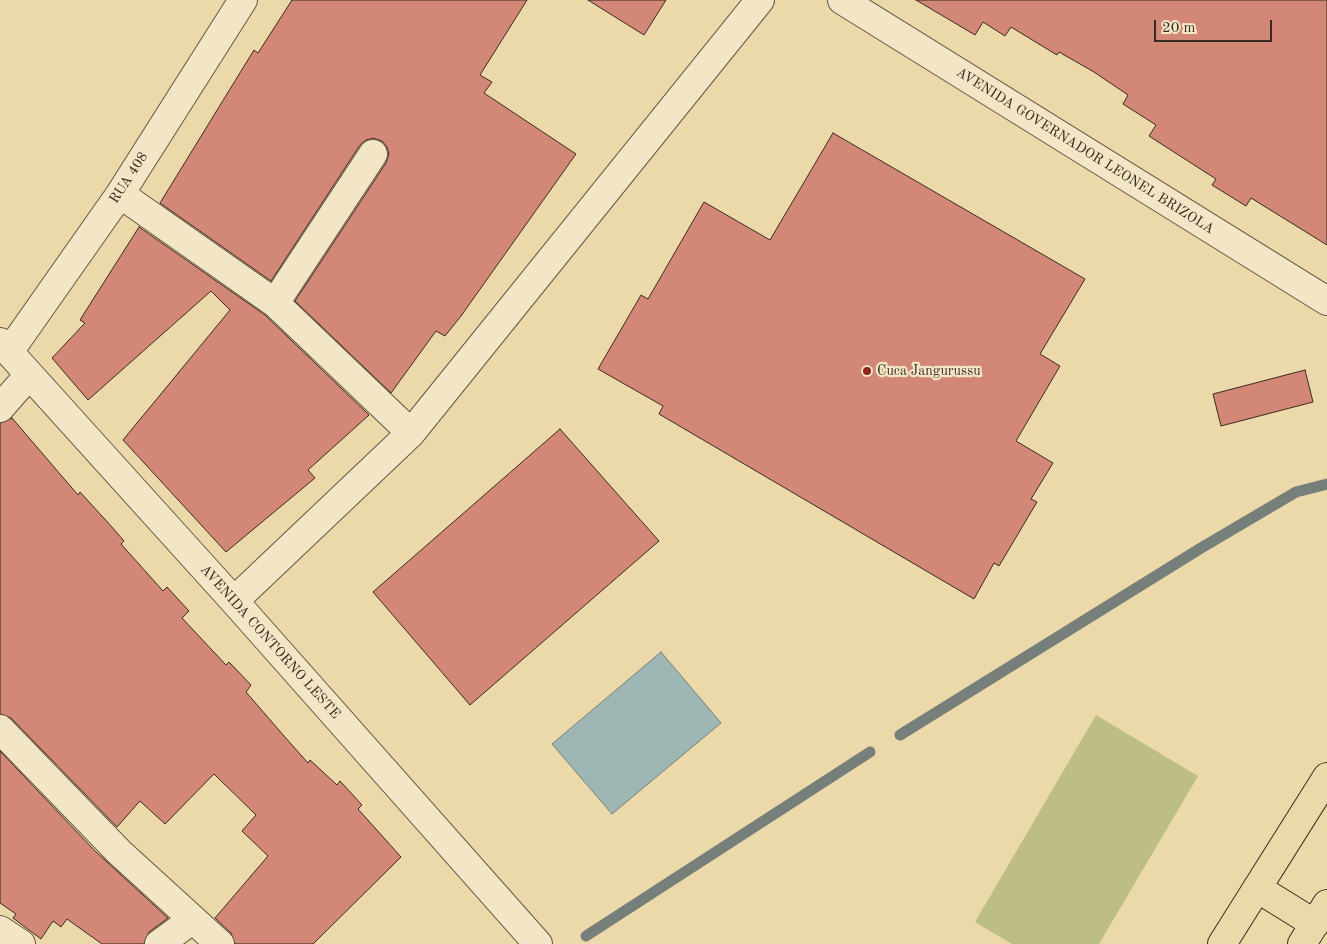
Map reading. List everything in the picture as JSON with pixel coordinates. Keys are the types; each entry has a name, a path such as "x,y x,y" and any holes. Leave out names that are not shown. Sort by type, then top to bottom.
{"main road":[{"path":"1222,944 1327,777"},
{"path":"1256,888 1315,924"}],"street":[{"name":"RUA 408","path":"4,347 120,194 242,0"},
{"path":"234,601 411,433 760,0"},
{"name":"AVENIDA GOVERNADOR LEONEL BRIZOLA","path":"842,0 1327,301"},
{"path":"275,303 373,154"},
{"path":"120,194 275,303 411,433"},
{"name":"AVENIDA CONTORNO LESTE","path":"4,347 234,601 538,944"},
{"path":"0,408 29,375"},
{"path":"0,728 119,852 220,944"},
{"path":"159,944 192,920"},
{"path":"0,930 21,944"}],"green space":[{"path":"1096,715 1198,776 1099,944 1012,944 975,922"}],"water":[{"path":"661,652 721,723 612,814 552,744"}],"building":[{"path":"292,0 527,0 480,75 492,82 484,93 576,154 461,316 445,336 436,331 391,393 295,301 386,163 389,154 387,147 382,141 373,138 366,140 360,145 271,281 160,203 254,50 258,53"},
{"path":"588,0 666,0 644,35"},
{"path":"916,0 1327,0 1327,245 1251,198 1246,206 1212,185 1216,179 1149,136 1156,125 1123,104 1128,95 1094,72 1059,52 1057,55 1011,27 1005,36 983,22 975,35"},
{"name":"Cuca Jangurussu","path":"833,133 1085,279 1040,354 1060,366 1016,441 1053,463 1031,499 1037,502 999,566 994,563 974,599 659,414 663,406 598,369 641,295 648,299 704,202 770,240"},
{"path":"139,227 265,315 369,415 308,470 315,478 226,552 123,440 230,310 211,291 88,400 52,358 85,323 80,320"},
{"path":"1305,370 1313,402 1221,426 1213,394"},
{"path":"12,418 78,495 80,492 111,526 124,541 121,544 163,591 167,587 189,611 182,618 226,665 229,662 251,685 246,692 284,736 308,763 310,760 337,785 340,781 362,805 358,809 401,857 313,944 235,944 231,933 215,918 268,856 242,831 256,815 214,774 165,824 140,801 117,827 11,718 0,714 0,423"},
{"path":"560,429 659,541 470,705 373,592"},
{"path":"0,751 95,851 168,918 149,932 144,944 102,944 67,919 61,927 53,921 41,939 13,918 16,914 0,903"}],"waterway":[{"path":"900,735 1201,548 1296,492 1327,484"},
{"path":"586,936 870,752"}],"place":[{"name":"Cuca Jangurussu","path":"867,371"}]}
